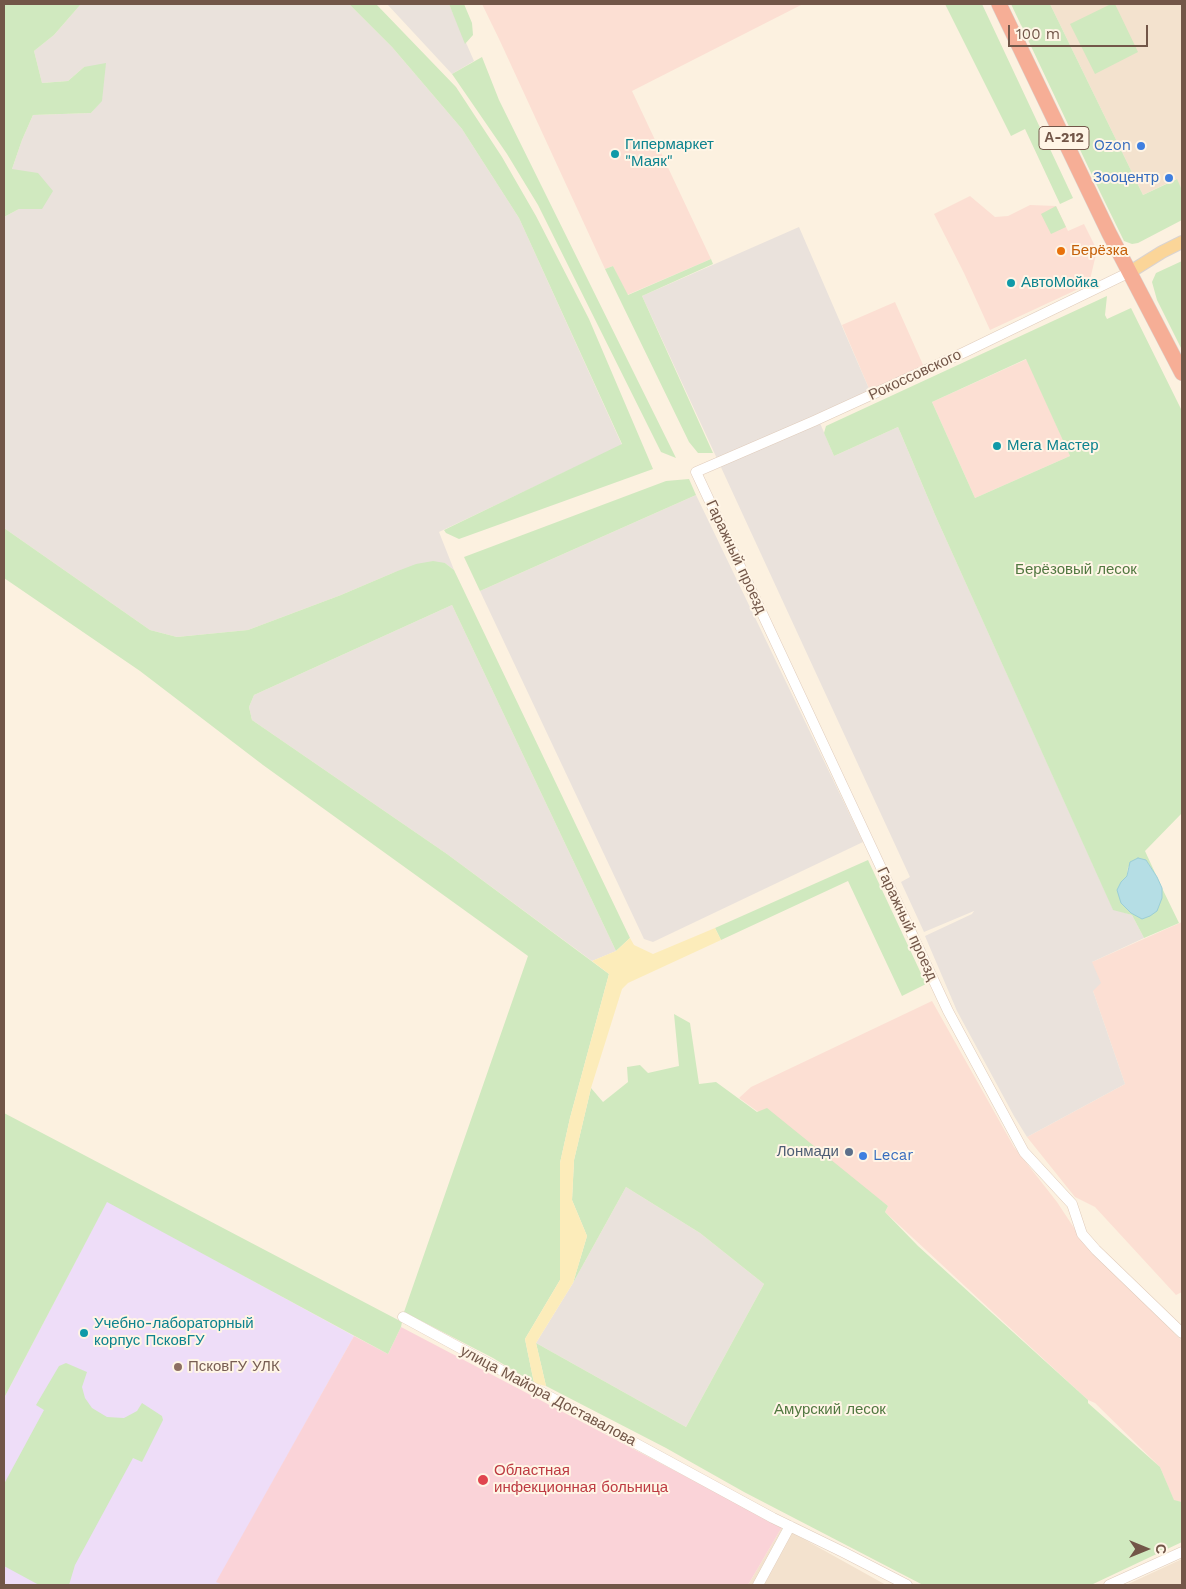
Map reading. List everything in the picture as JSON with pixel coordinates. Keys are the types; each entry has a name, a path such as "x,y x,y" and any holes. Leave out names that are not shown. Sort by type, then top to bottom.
{"highway":[{"name":"А-212","path":"999,4 1109,233 1182,373"}],"main road":[{"path":"1130,272 1182,242"}],"street":[{"name":"Рокоссовского","path":"696,472 965,352 1130,272"},
{"name":"Гаражный проезд","path":"696,472 948,1012 1024,1152 1072,1204 1082,1234 1096,1250 1182,1333"},
{"name":"улица Майора Доставалова","path":"403,1317 790,1526 907,1585"},
{"path":"758,1585 790,1526"},
{"path":"1109,1585 1182,1552"}],"shaded area":[{"path":"81,4 349,4 392,47 462,129 519,218 622,445 439,532 454,570 445,563 395,572 341,595 248,630 177,637 150,630 4,528 4,217 19,209 42,208 12,169 33,115 91,113 102,100 84,67 68,81 42,83 34,51 54,35"},
{"path":"387,4 449,4 474,61 452,74"},
{"path":"482,4 803,4 632,91 711,259 627,295 613,266 605,269"},
{"path":"1050,4 1182,4 1182,190 1176,179 1143,195"},
{"path":"970,196 995,217 1008,216 1030,205 1056,206 1068,231 1084,224 1097,250 1089,284 990,330 934,214"},
{"path":"799,227 870,391 817,416 834,456 898,427 936,517 1113,909 1132,915 1144,938 1092,962 1101,983 1093,991 1125,1084 1027,1137 957,1011 925,936 972,914 974,911 924,932 901,882 910,877 642,296"},
{"path":"895,302 924,367 870,391 842,325"},
{"path":"1027,359 1070,456 975,498 932,402"},
{"path":"696,495 863,842 653,942 644,939 480,591"},
{"path":"452,605 616,951 592,961 447,854 252,720 249,707 254,695"},
{"path":"1182,922 1182,1292 1176,1295 1095,1207 1075,1197 1027,1137 1125,1084 1093,991 1092,962"},
{"path":"932,1001 1014,1147 1057,1202 1080,1237 1182,1341 1182,1502 1174,1501 1160,1467 1095,1403 1088,1400 885,1212 888,1206 739,1098 751,1087"},
{"path":"626,1187 700,1233 764,1284 686,1427 536,1343 573,1283"},
{"name":"ПсковГУ УЛК","path":"107,1201 354,1336 217,1582 223,1585 4,1585 4,1398"},
{"name":"Областная инфекционная больница","path":"401,1327 782,1527 748,1585 223,1585 216,1582 354,1336 388,1354"},
{"path":"782,1527 886,1585 748,1585"},
{"path":"1182,1559 1182,1585 1126,1585"}],"green space":[{"path":"4,4 81,4 54,35 34,51 42,83 68,81 84,67 106,63 102,101 91,113 33,115 12,169 38,173 53,191 42,209 19,209 4,217"},
{"path":"349,4 376,4 456,87 502,157 536,216 589,319 653,469 459,539 446,533 444,530 622,444 519,218 462,129 392,47"},
{"path":"449,4 464,4 472,23 473,35 465,44"},
{"path":"945,4 982,4 1073,198 1060,204 1025,129 1011,136"},
{"path":"1011,4 1050,4 1143,195 1177,179 1182,190 1182,220 1138,243 1132,244 1124,241"},
{"path":"1111,4 1115,4 1138,52 1095,74 1070,24"},
{"path":"482,57 499,100 676,458 661,452 538,205 507,154 452,74"},
{"path":"1056,206 1066,227 1051,234 1041,214"},
{"path":"711,259 713,264 642,296 713,453 698,453 689,442 605,269 613,266 628,295"},
{"path":"1182,261 1182,350 1157,300 1152,282 1156,273"},
{"name":"Берёзовый лесок","path":"1107,296 1105,315 1107,319 1131,308 1182,411 1182,813 1145,851 1157,877 1146,860 1128,867 1127,876 1121,882 1162,898 1162,888 1179,923 1144,938 1132,915 1113,910 936,517 898,427 834,456 824,433 826,426","holes":["1026,359 1070,456 975,498 932,402"]},
{"path":"689,479 696,495 480,591 464,557 666,481"},
{"path":"4,528 150,630 177,637 248,630 416,564 433,561 445,563 454,570 630,938 616,951 452,605 254,695 249,707 252,720 447,854 609,974 570,1118 560,1163 560,1280 525,1339 534,1383 493,1358 404,1312 528,956 263,765 140,671 4,578"},
{"path":"868,860 926,984 902,996 848,881 721,940 715,928"},
{"name":"Амурский лесок","path":"674,1014 690,1023 699,1084 716,1082 757,1112 767,1108 888,1206 885,1212 918,1246 1160,1467 1174,1500 1182,1502 1182,1542 1091,1585 923,1585 546,1386 536,1343 686,1427 764,1284 700,1233 626,1187 573,1283 587,1236 572,1200 574,1160 591,1088 603,1102 628,1082 627,1067 640,1065 648,1073 679,1066"},
{"path":"4,1113 402,1322 388,1354 107,1202 4,1398"},
{"path":"66,1363 87,1372 82,1387 85,1398 92,1408 107,1417 124,1418 137,1411 142,1403 162,1416 163,1420 142,1462 133,1458 75,1565 69,1585 39,1585 4,1566 4,1484 44,1410 36,1405 59,1366"}],"sand":[{"path":"715,928 721,940 628,983 622,989 591,1088 574,1160 572,1200 587,1236 573,1283 536,1343 546,1386 534,1383 525,1339 560,1280 560,1163 570,1118 609,974 592,961 616,951 630,938 634,945 653,954"}],"water":[{"path":"1138,858 1146,860 1162,888 1162,898 1157,911 1142,919 1131,913 1121,903 1117,890 1127,876 1130,862"}],"place":[{"name":"Ozon","path":"1141,146"},
{"name":"Гипермаркет \"Маяк\"","path":"615,154"},
{"name":"Зооцентр","path":"1169,178"},
{"name":"Берёзка","path":"1061,251"},
{"name":"АвтоМойка","path":"1011,283"},
{"name":"Мега Мастер","path":"997,446"},
{"name":"Лонмади","path":"849,1152"},
{"name":"Lecar","path":"863,1156"},
{"name":"Учебно-лабораторный корпус ПсковГУ","path":"84,1333"},
{"name":"ПсковГУ УЛК","path":"178,1367"},
{"name":"Областная инфекционная больница","path":"483,1480"}]}
